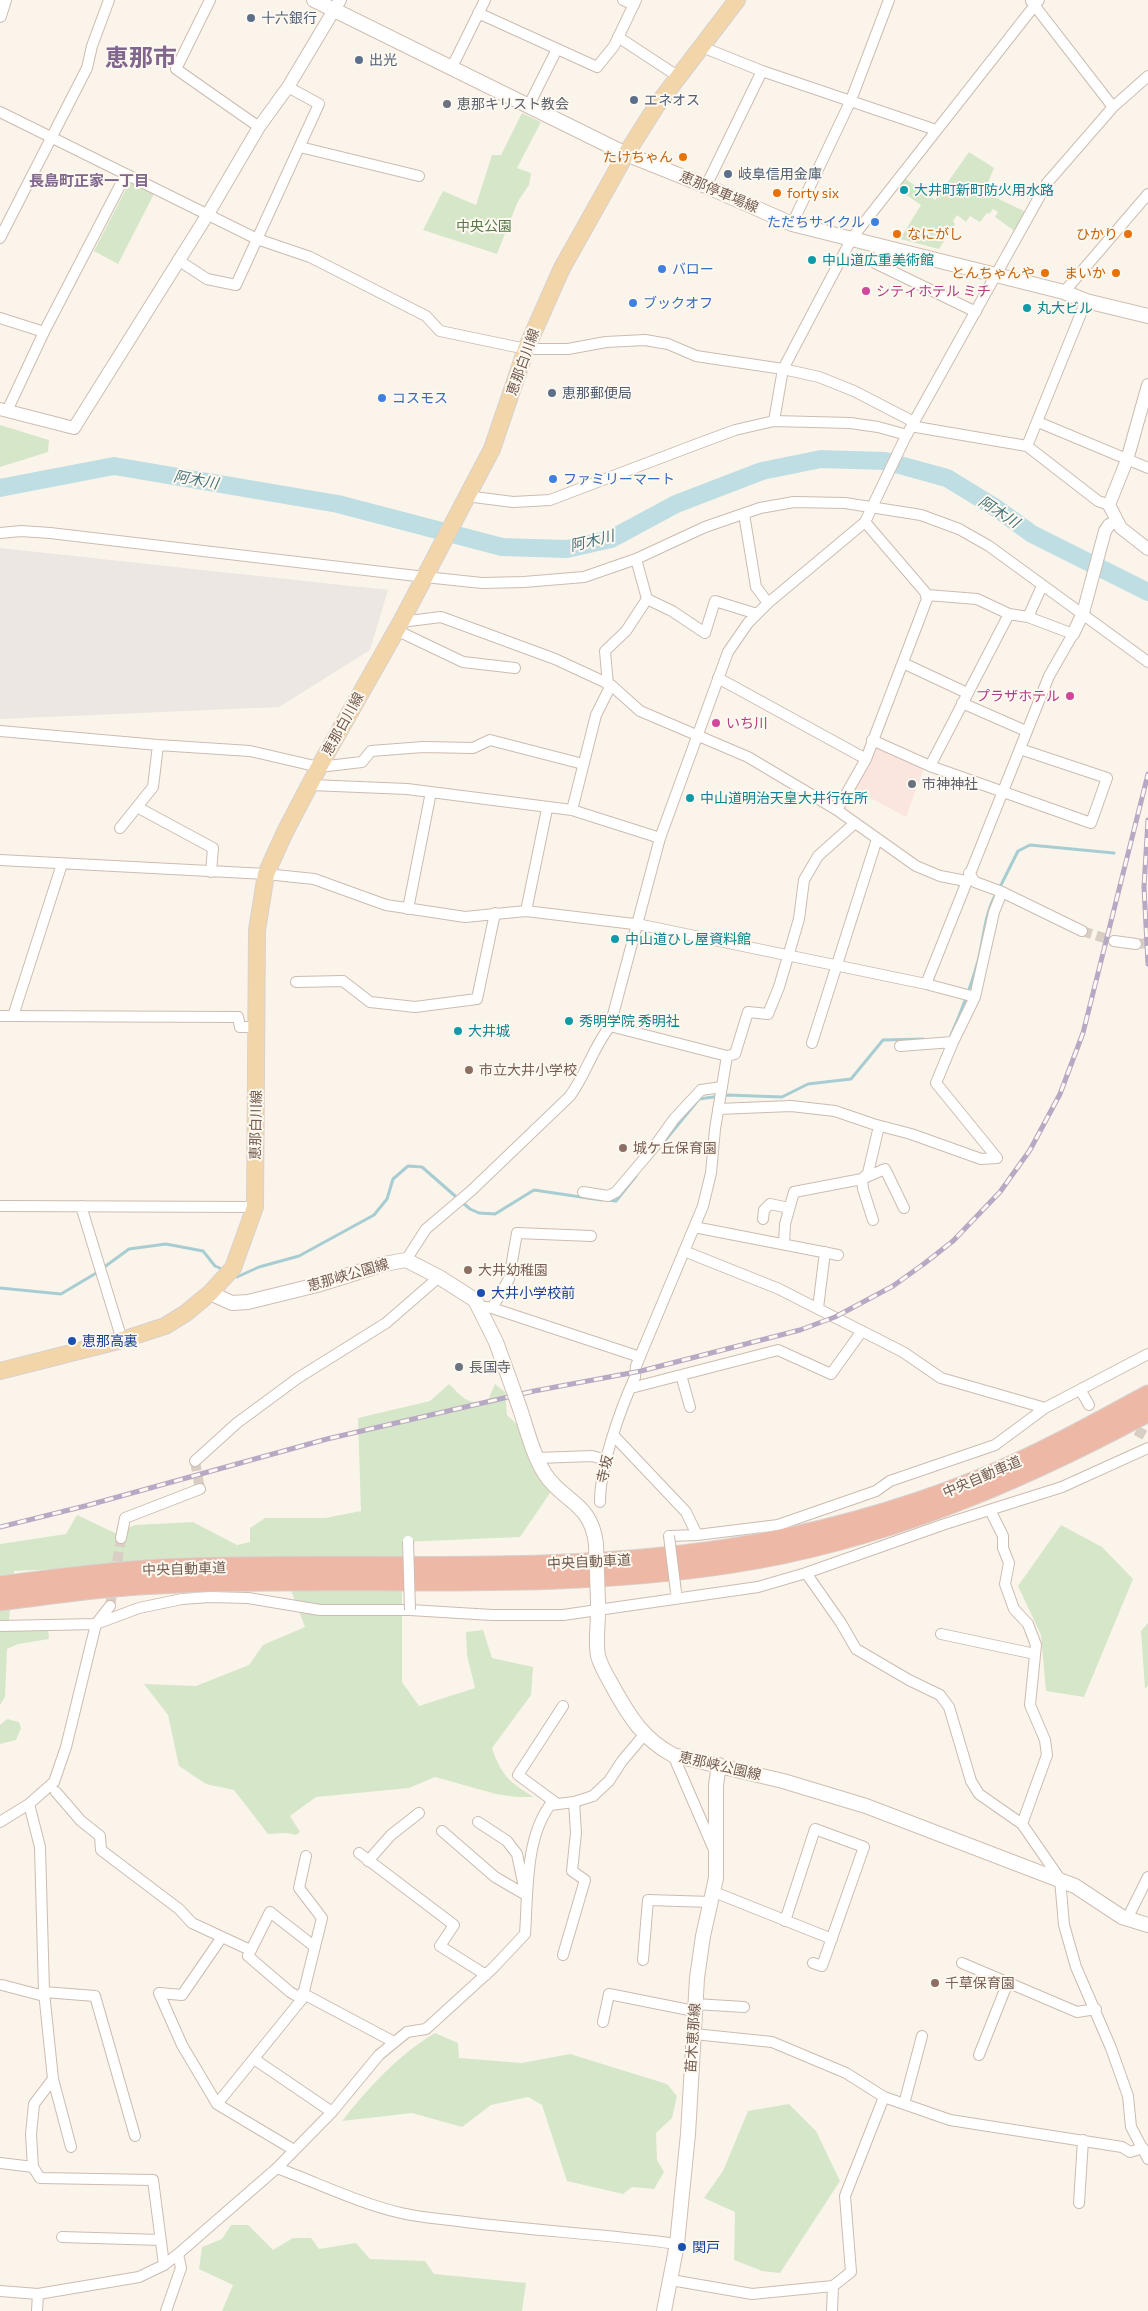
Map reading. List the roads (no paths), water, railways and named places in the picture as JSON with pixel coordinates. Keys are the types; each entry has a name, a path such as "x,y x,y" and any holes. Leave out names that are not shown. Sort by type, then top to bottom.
{"highway":[{"name":"中央自動車道","path":"0,1586 158,1569 576,1564 655,1558 729,1548 873,1517 931,1498 1030,1456 1148,1395"},
{"name":"中央自動車道","path":"0,1601 158,1584 578,1579 732,1563 805,1550 878,1530 935,1511 1036,1469 1148,1412"}],"main road":[{"name":"恵那停車場線","path":"314,0 337,5 452,67 626,154 706,186 792,224 1064,292 1086,301 1148,316"},
{"name":"恵那白川線","path":"0,1371 122,1340 165,1326 186,1313 210,1293 228,1273 255,1207 257,930 266,874 285,832 319,767 425,577 492,449 526,349 562,268 626,154 679,77 737,0"},
{"name":"恵那峡公園線","path":"210,1293 232,1303 248,1302 316,1285 384,1264 406,1260 439,1277 475,1300 496,1342 538,1458 550,1480 586,1514 594,1531 598,1606 598,1656 627,1712 644,1735 658,1747 673,1755 719,1765 866,1806 1060,1879 1075,1886 1127,1919 1148,1926"},
{"name":"苗木恵那線","path":"664,2311 677,2244 688,2134 695,2008 703,1936 713,1897 716,1785 719,1765"}],"street":[{"path":"0,16 5,0"},
{"path":"0,238 50,137 87,68 109,0"},
{"path":"210,0 176,69 259,127"},
{"path":"452,67 485,0"},
{"path":"478,13 597,67 618,37 635,2 623,0"},
{"path":"792,224 851,100 889,0"},
{"path":"774,420 782,369 852,238 1035,1 1113,107"},
{"path":"126,174 4,410 74,428 208,214 259,127 288,87 337,5"},
{"path":"618,37 679,77"},
{"path":"702,47 762,71 936,130"},
{"path":"529,105 558,50"},
{"path":"706,186 762,71"},
{"path":"406,1260 426,1229 472,1190 570,1096 582,1080 602,1037 610,1026 635,924 660,838 718,678 738,635 768,603 865,522 906,436 997,276 1047,183 1113,107 1148,76"},
{"path":"178,260 207,279 236,286 319,104 288,87"},
{"path":"0,112 257,239 318,261 426,316 440,331 526,349 568,349 606,342 645,340 668,344 696,356 782,369 819,377 854,391 914,422 916,427 1027,446 1098,501 1109,505 1121,528 1148,549"},
{"path":"300,147 418,176"},
{"path":"1064,292 1148,194"},
{"path":"884,246 875,263 976,312"},
{"path":"1027,446 1086,301"},
{"path":"0,318 44,332"},
{"path":"1109,505 1127,460 1148,385"},
{"path":"466,496 513,502 550,500 718,436 774,420 850,423 878,427 906,436"},
{"path":"1038,422 1148,468"},
{"path":"0,533 22,530 425,577 482,582 534,581 584,577 636,559 705,527 760,508 794,502 845,503 921,515 959,529 989,546 1148,662"},
{"path":"744,514 756,587 768,603"},
{"path":"926,984 967,877 1049,676 1083,613 1109,525 1117,521"},
{"path":"865,522 927,595 977,599 1010,614 1028,617 1073,634"},
{"path":"572,810 596,715 609,685 605,651 626,631 647,599 636,559"},
{"path":"1028,617 1042,586"},
{"path":"837,810 866,759 920,623 927,595"},
{"path":"647,599 672,611 705,633 715,601 757,614"},
{"path":"930,766 1010,614"},
{"path":"398,626 441,617 555,659 609,685 640,711 748,757 837,810 916,866 940,876 967,877 1082,931"},
{"path":"398,626 463,662 515,668"},
{"path":"903,663 967,693"},
{"path":"718,678 866,759"},
{"path":"962,703 1026,731"},
{"path":"0,731 250,751 319,767 362,762 371,752 423,747 473,748 490,740 583,764"},
{"path":"872,740 930,766 1091,823 1107,778 1020,749"},
{"path":"120,828 153,787 158,745"},
{"path":"311,785 407,789 547,809 572,810 660,838"},
{"path":"408,909 430,792"},
{"path":"136,807 213,848 211,872"},
{"path":"526,911 547,809"},
{"path":"610,1026 727,1056 735,1054 748,1012 768,1014 779,988 787,955 799,919 804,880 818,856 855,823"},
{"path":"812,1044 877,839"},
{"path":"0,860 266,874 314,879 386,906 465,917 526,911 635,924 838,964 975,997"},
{"path":"13,1016 62,864"},
{"path":"718,1109 791,1106 835,1110 879,1126 912,1134 981,1160 997,1158 936,1083 975,997 998,890"},
{"path":"296,982 343,981 370,1002 415,1007 476,1000 495,913"},
{"path":"1114,941 1136,944"},
{"path":"0,1016 238,1016 240,1027 250,1028"},
{"path":"900,1046 953,1042"},
{"name":"寺坂","path":"600,1502 606,1460 640,1357 707,1194 727,1056"},
{"path":"583,1192 608,1196 616,1192 674,1119 701,1090 722,1087"},
{"path":"873,1220 863,1189 862,1179 868,1172 879,1126"},
{"path":"784,1244 785,1224 794,1192 862,1179 885,1169 904,1208"},
{"path":"763,1219 764,1210 770,1204 789,1208"},
{"path":"0,1206 255,1207"},
{"path":"81,1206 100,1262 122,1340"},
{"path":"694,1228 838,1255"},
{"path":"492,1308 510,1279 517,1233 592,1236"},
{"path":"684,1251 779,1289 818,1308 903,1352 941,1378 1045,1408"},
{"path":"818,1308 825,1252"},
{"path":"195,1461 238,1423 298,1378 386,1324 439,1277"},
{"path":"478,1306 492,1308 640,1357"},
{"path":"631,1388 778,1350 831,1374 862,1331"},
{"path":"678,1595 669,1536 697,1535 778,1525 876,1491 890,1481 995,1444 1045,1408 1081,1391 1148,1354"},
{"path":"681,1375 690,1407"},
{"path":"1081,1391 1089,1405"},
{"path":"614,1436 686,1512 697,1535"},
{"path":"0,1626 96,1624 139,1608 182,1599 210,1597 248,1598 320,1610 410,1610 501,1615 563,1615 598,1606 758,1587 806,1574 1062,1487 1148,1448"},
{"path":"538,1458 592,1456 606,1460"},
{"path":"121,1538 125,1518 200,1489"},
{"path":"990,1510 1003,1536 1003,1548 1009,1563 1006,1584 1014,1609 1028,1624 1036,1645 1030,1705 1045,1740 1048,1755 1022,1824"},
{"path":"408,1542 410,1610"},
{"path":"806,1574 842,1623 856,1649 909,1680 940,1695 948,1706 971,1781 979,1794 1022,1824 1060,1879 1064,1925 1076,1967 1096,2009 1128,2096 1131,2127 1148,2159"},
{"path":"0,1822 29,1804 54,1782 66,1747 96,1624 110,1606"},
{"path":"941,1634 1035,1654"},
{"path":"556,1803 518,1775 563,1706"},
{"path":"0,2291 38,2294 139,2277 164,2266 178,2254 277,2168 332,2112 379,2055 408,2032 426,2029 486,1975 525,1934 526,1895 534,1837 540,1820 550,1805 574,1802 593,1796 609,1781 622,1761 644,1735"},
{"path":"673,1755 715,1852"},
{"path":"56,1792 81,1822 100,1836 101,1850 179,1909 192,1923 250,1950"},
{"path":"563,1956 585,1880 572,1871 576,1833 574,1802"},
{"path":"29,1804 40,1847 44,1994 53,2080 71,2147"},
{"path":"368,1861 391,1835 419,1813"},
{"path":"478,1822 507,1841 517,1854 526,1895"},
{"path":"786,1920 815,1829 864,1847 822,1966 813,1963"},
{"path":"442,1831 495,1877 526,1895"},
{"path":"359,1853 454,1925 440,1946 486,1975"},
{"path":"217,2104 302,1996 322,1918 299,1888 306,1856"},
{"path":"1127,1919 1148,1876"},
{"path":"642,1960 648,1900 713,1897 786,1920 832,1939"},
{"path":"315,1947 270,1912 248,1956 290,1992 302,1996 394,2042"},
{"path":"222,1937 182,1995 159,1993 182,2045 217,2104 294,2150"},
{"path":"962,1963 1077,2012 1096,2009"},
{"path":"979,2055 1008,1982"},
{"path":"2,1985 44,1994 95,1996 135,2136"},
{"path":"603,2022 609,1994 695,2008 744,2007"},
{"path":"694,2034 772,2042 846,2073 884,2098 950,2120 1083,2140 1122,2147 1130,2152 1143,2148"},
{"path":"904,2104 922,2036"},
{"path":"254,2059 332,2112"},
{"path":"53,2080 34,2104 31,2134 34,2167 40,2178 153,2180 164,2266"},
{"path":"671,2280 752,2294 833,2286 851,2272 845,2196 884,2098"},
{"path":"1079,2203 1083,2140"},
{"path":"0,2163 34,2167"},
{"path":"277,2168 312,2181 338,2194 402,2214 520,2229 622,2236 677,2244"},
{"path":"62,2237 161,2240"},
{"path":"166,2311 181,2268 178,2254"},
{"path":"832,2311 833,2286"},
{"path":"37,2311 38,2294"}],"waterway":[{"name":"阿木川","path":"0,488 114,466 338,504 502,547 567,549 611,539 676,504 762,471 821,459 885,461 947,478 996,508 1032,534 1148,592"},
{"path":"999,889 1018,851 1030,845 1114,853"},
{"path":"951,1035 972,980 987,918 996,894"},
{"path":"659,1148 699,1099 728,1095 782,1097 808,1084 851,1079 883,1040 923,1039"},
{"path":"234,1276 237,1277 259,1267 299,1256 374,1215 387,1199 393,1179 408,1166 422,1167 470,1209 479,1213 495,1214 534,1190 601,1200"},
{"path":"607,1200 616,1201 636,1176"},
{"path":"103,1268 129,1249 166,1244 203,1251 215,1266 224,1270"},
{"path":"0,1288 61,1294 98,1272"}],"tunnel":[{"path":"1082,931 1114,941"},
{"path":"1136,944 1148,943"},
{"path":"1123,1423 1148,1437"},
{"path":"195,1461 200,1489"},
{"path":"110,1606 121,1538"}],"railway":[{"path":"0,1527 85,1506 327,1439 534,1391 641,1371 800,1330 835,1317 893,1286 953,1241 1000,1192 1030,1150 1060,1094 1083,1033 1148,774"},
{"path":"1148,820 1144,887 1148,964"}],"place":[{"name":"十六銀行","path":"251,18"},
{"name":"出光","path":"359,60"},
{"name":"エネオス","path":"634,100"},
{"name":"恵那キリスト教会","path":"447,104"},
{"name":"たけちゃん","path":"683,157"},
{"name":"岐阜信用金庫","path":"728,174"},
{"name":"大井町新町防火用水路","path":"904,190"},
{"name":"forty six","path":"777,193"},
{"name":"ただちサイクル","path":"875,222"},
{"name":"なにがし","path":"897,234"},
{"name":"ひかり","path":"1128,234"},
{"name":"中山道広重美術館","path":"812,260"},
{"name":"バロー","path":"662,269"},
{"name":"とんちゃんや","path":"1045,273"},
{"name":"まいか","path":"1116,273"},
{"name":"シティホテル ミチ","path":"866,291"},
{"name":"ブックオフ","path":"633,303"},
{"name":"丸大ビル","path":"1027,308"},
{"name":"恵那郵便局","path":"552,393"},
{"name":"コスモス","path":"382,398"},
{"name":"ファミリーマート","path":"553,479"},
{"name":"プラザホテル","path":"1070,696"},
{"name":"いち川","path":"716,723"},
{"name":"市神神社","path":"912,784"},
{"name":"中山道明治天皇大井行在所","path":"690,798"},
{"name":"中山道ひし屋資料館","path":"615,939"},
{"name":"秀明学院 秀明社","path":"569,1021"},
{"name":"大井城","path":"458,1031"},
{"name":"市立大井小学校","path":"469,1070"},
{"name":"城ケ丘保育園","path":"623,1148"},
{"name":"大井幼稚園","path":"468,1270"},
{"name":"大井小学校前","path":"481,1293"},
{"name":"恵那高裏","path":"72,1341"},
{"name":"長国寺","path":"459,1367"},
{"name":"千草保育園","path":"935,1983"},
{"name":"関戸","path":"682,2247"}],"district":[{"name":"恵那市","path":"141,58"},
{"name":"長島町正家一丁目","path":"89,181"}],"park label":[{"name":"中央公園","path":"484,226"}]}
